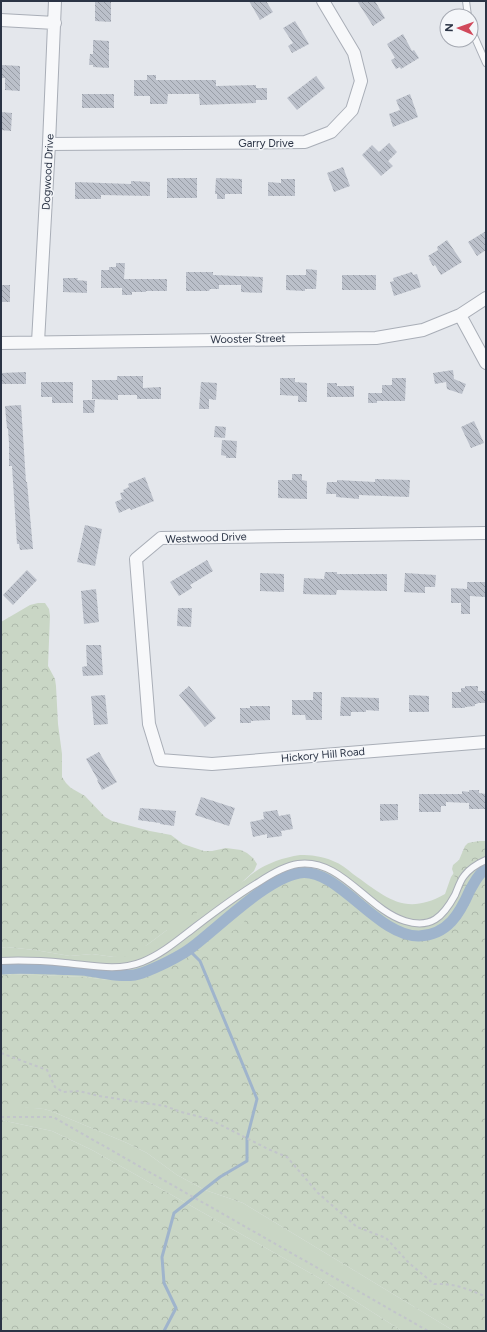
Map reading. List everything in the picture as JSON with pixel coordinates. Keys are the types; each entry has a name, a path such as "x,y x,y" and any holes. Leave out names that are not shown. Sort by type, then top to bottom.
{"street":[{"name":"Dogwood Drive","path":"38,342 55,1"},
{"name":"Garry Drive","path":"49,144 305,142 331,132 352,110 361,81 354,53 323,1"},
{"path":"1,20 55,23"},
{"name":"Wooster Street","path":"1,343 376,338 423,330 460,315 486,298"},
{"path":"460,315 486,363"},
{"name":"Westwood Drive","path":"160,760 149,724 136,559 161,538 486,533"},
{"name":"Hickory Hill Road","path":"160,760 212,764 486,742"}],"lane":[{"path":"479,47 486,63"},
{"path":"1,961 58,962 114,968 141,962 166,950 239,894 277,871 298,864 324,866 343,878 383,909 403,920 418,924 428,922 437,918 445,911 464,876 472,867 486,860"}],"path":[{"path":"1,1053 47,1070 55,1088 63,1092 79,1091 99,1096 165,1106 181,1112 209,1119 287,1157 318,1193 357,1227 386,1238 409,1263 434,1284 455,1285 486,1297"},
{"path":"1,1117 53,1117 428,1331"}],"green space":[{"path":"45,603 49,609 48,666 55,679 62,754 62,777 66,783 71,788 85,796 105,817 112,821 171,835 183,844 204,851 226,848 241,850 253,858 257,864 254,871 239,885 227,891 203,909 171,927 147,945 128,956 114,957 92,954 70,956 35,950 6,947 1,948 1,622 30,605"},
{"path":"486,841 486,1331 454,1331 243,1203 205,1190 177,1175 147,1153 127,1143 51,1111 44,1109 1,1106 1,976 12,974 84,977 109,980 124,978 156,966 195,944 214,940 228,934 242,925 256,902 272,887 286,880 297,877 322,882 403,938 432,936 446,930 462,914 465,901 463,890 457,883 452,869 453,865 459,860 465,846 468,843"},
{"path":"300,855 321,857 336,862 386,896 407,904 418,904 431,901 445,894 451,877 458,867 477,896 440,943 285,935 181,952 156,966 124,978 109,980 84,977 12,974 1,976 1,948 6,947 35,950 70,956 92,954 114,957 147,945 167,930 166,927 245,880 263,867 285,858"},
{"path":"5,1105 51,1111 147,1153 177,1175 205,1190 243,1203 454,1331 402,1331 319,1278 92,1150 52,1131 1,1120 1,1106"},
{"path":"1,1120 52,1131 92,1150 319,1278 402,1331 1,1331"}],"building":[{"path":"95,1 111,1 111,22 95,21"},
{"path":"249,1 266,1 273,12 260,20"},
{"path":"357,1 375,1 385,18 373,26"},
{"path":"295,21 309,44 292,53 288,46 293,43 283,28"},
{"path":"403,34 412,51 414,50 419,58 401,69 400,67 396,69 391,60 395,58 387,44"},
{"path":"93,40 109,41 109,68 93,67 93,65 89,65 90,54 93,54"},
{"path":"2,65 20,66 20,91 5,90 5,78 2,78"},
{"path":"147,75 156,75 156,80 216,80 216,86 256,85 256,88 267,88 267,100 256,100 256,103 200,105 199,94 168,94 167,104 150,104 150,96 134,96 134,80 147,80"},
{"path":"316,76 325,88 297,110 287,98"},
{"path":"82,94 114,94 114,108 82,108"},
{"path":"410,94 418,117 393,127 389,114 400,110 396,100"},
{"path":"1,112 12,113 11,131 1,130"},
{"path":"389,143 397,152 388,161 393,166 381,176 362,155 372,145 379,152"},
{"path":"343,167 350,186 334,192 327,173"},
{"path":"167,178 197,178 197,198 167,198"},
{"path":"216,178 242,179 242,194 225,194 225,199 217,199 217,194 215,194"},
{"path":"281,179 295,179 295,196 268,196 268,182 281,183"},
{"path":"131,181 150,182 150,196 101,195 101,199 75,199 75,182 131,184"},
{"path":"486,231 486,250 477,256 468,242"},
{"path":"447,240 462,262 441,275 435,265 433,266 428,256 438,250 437,247"},
{"path":"116,263 125,263 124,279 167,279 167,291 132,292 132,295 122,295 122,288 101,288 101,270 109,270 109,267 116,267"},
{"path":"306,269 317,270 316,289 305,289 305,291 286,290 286,275 306,275"},
{"path":"186,272 213,272 213,275 263,277 262,293 241,292 241,285 219,285 219,289 210,289 209,291 186,291"},
{"path":"412,272 413,275 417,274 421,287 394,296 390,282 394,281 393,278"},
{"path":"342,275 376,275 376,290 342,290"},
{"path":"63,278 78,278 77,280 87,281 87,293 63,292"},
{"path":"1,285 10,285 10,302 1,302"},
{"path":"453,370 454,379 466,384 462,394 447,389 446,382 435,384 433,373"},
{"path":"26,372 26,384 1,384 1,373"},
{"path":"117,376 143,376 143,388 161,387 161,399 137,399 137,395 118,395 118,400 92,399 92,380 117,380"},
{"path":"280,378 295,378 295,382 307,383 307,402 298,402 298,396 280,395"},
{"path":"392,378 406,378 405,401 377,401 377,403 368,403 368,393 382,393 382,385 392,385"},
{"path":"41,382 73,382 73,403 52,403 52,397 41,397"},
{"path":"201,382 217,383 216,400 209,399 209,409 199,409"},
{"path":"327,383 337,383 337,386 354,386 354,397 327,397"},
{"path":"83,400 95,400 94,413 83,413"},
{"path":"21,405 26,482 33,549 20,550 19,544 17,544 12,466 9,466 9,443 5,406"},
{"path":"474,421 484,443 471,448 461,427"},
{"path":"215,426 226,427 225,438 214,437"},
{"path":"222,440 237,441 236,458 226,458 226,456 221,455"},
{"path":"292,474 302,474 302,480 307,481 307,499 278,498 278,480 292,480"},
{"path":"145,477 154,501 119,513 115,502 122,499 120,493 124,492 123,490 129,487 128,484"},
{"path":"375,479 410,480 409,497 359,495 359,499 336,497 336,494 326,494 327,482 337,482 337,480 375,482"},
{"path":"85,525 102,529 95,566 77,562"},
{"path":"207,560 213,571 190,585 192,588 179,596 170,582"},
{"path":"27,570 37,580 13,605 3,595"},
{"path":"325,572 337,572 337,574 387,574 387,591 337,590 336,595 303,594 304,578 324,579"},
{"path":"260,573 284,574 284,592 260,591"},
{"path":"405,573 436,575 435,587 425,587 425,593 404,592"},
{"path":"467,582 486,582 485,597 470,596 470,614 461,614 461,603 451,603 451,588 467,589"},
{"path":"96,589 99,622 84,624 81,591"},
{"path":"178,608 192,608 191,627 177,626"},
{"path":"86,645 101,645 103,675 83,676 82,667 87,666"},
{"path":"189,686 216,718 205,727 179,695"},
{"path":"465,686 478,686 478,691 485,691 486,703 477,703 478,704 475,704 475,706 465,708 452,708 452,692 461,692 461,688 465,688"},
{"path":"313,692 322,692 322,720 306,720 305,715 292,715 292,700 313,700"},
{"path":"105,695 108,724 94,725 91,696"},
{"path":"409,695 429,696 429,712 409,712"},
{"path":"341,697 379,698 379,711 366,710 366,712 351,712 351,716 340,716"},
{"path":"250,706 270,706 270,720 240,723 240,708 250,708"},
{"path":"99,752 117,782 102,790 86,759"},
{"path":"469,790 479,790 479,793 486,794 486,809 469,809 469,803 446,802 446,806 441,806 441,812 419,812 419,794 462,794 462,791 469,792"},
{"path":"201,797 235,808 229,826 195,815"},
{"path":"380,804 398,804 398,820 380,821"},
{"path":"140,808 176,811 174,826 138,820"},
{"path":"277,810 279,816 290,814 293,829 281,831 282,836 267,838 267,834 253,837 250,822 264,819 263,812"}],"waterway":[{"path":"1,969 21,968 85,970 122,976 136,975 167,962 186,951 243,905 272,884 286,877 299,873 313,874 328,880 388,926 403,933 419,936 429,935 438,932 452,921 462,907 477,878 486,869"},
{"path":"164,1331 176,1308 164,1283 162,1257 174,1213 220,1177 247,1161 247,1138 257,1099 200,961 189,950"}]}
